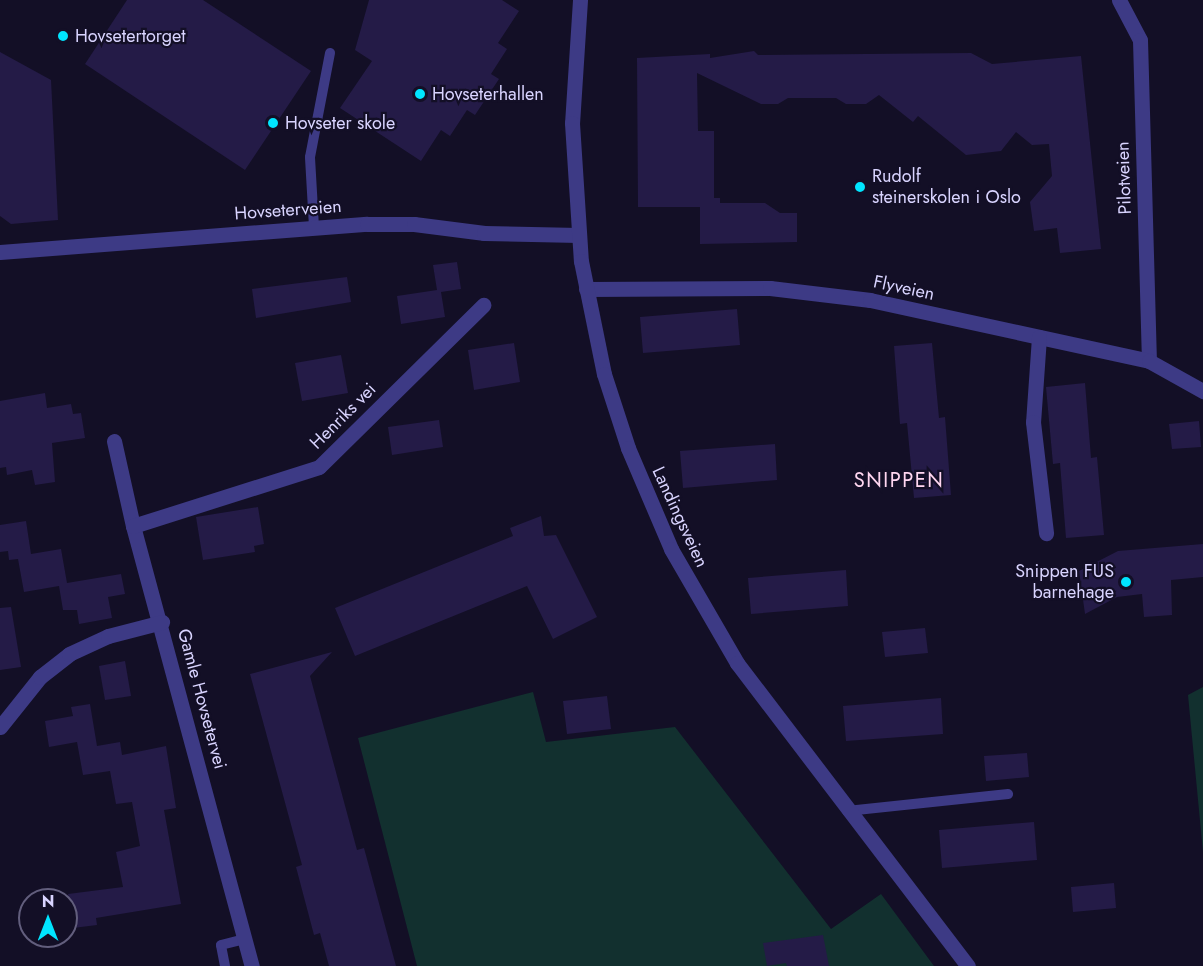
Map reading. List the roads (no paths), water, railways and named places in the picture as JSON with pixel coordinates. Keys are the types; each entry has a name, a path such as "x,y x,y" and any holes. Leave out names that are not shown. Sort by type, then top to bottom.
{"street":[{"name":"Landingsveien","path":"580,0 572,123 579,235 586,289 614,406 671,549 755,692 968,966"},
{"name":"Pilotveien","path":"1119,0 1140,40 1149,361"},
{"name":"Hovseterveien","path":"0,252 391,223 484,233 579,235"},
{"name":"Flyveien","path":"586,289 680,287 813,291 1149,361 1203,391"},
{"name":"Henriks vei","path":"133,526 319,467 483,305"},
{"path":"1039,337 1033,422 1046,533"},
{"name":"Gamle Hovsetervei","path":"114,441 133,526 162,622 252,966"},
{"path":"0,727 25,693 69,654 108,636 162,622"}],"lane":[{"path":"314,227 310,157 330,53"},
{"path":"848,811 1008,794"},
{"path":"225,966 221,945 245,939"}],"place":[{"name":"Hovsetertorget","path":"63,36"},
{"name":"Hovseterhallen","path":"420,94"},
{"name":"Hovseter skole","path":"273,123"},
{"name":"Rudolf steinerskolen i Oslo","path":"860,187"},
{"name":"Snippen FUS barnehage","path":"1126,582"}],"district":[{"name":"SNIPPEN","path":"899,480"}]}
